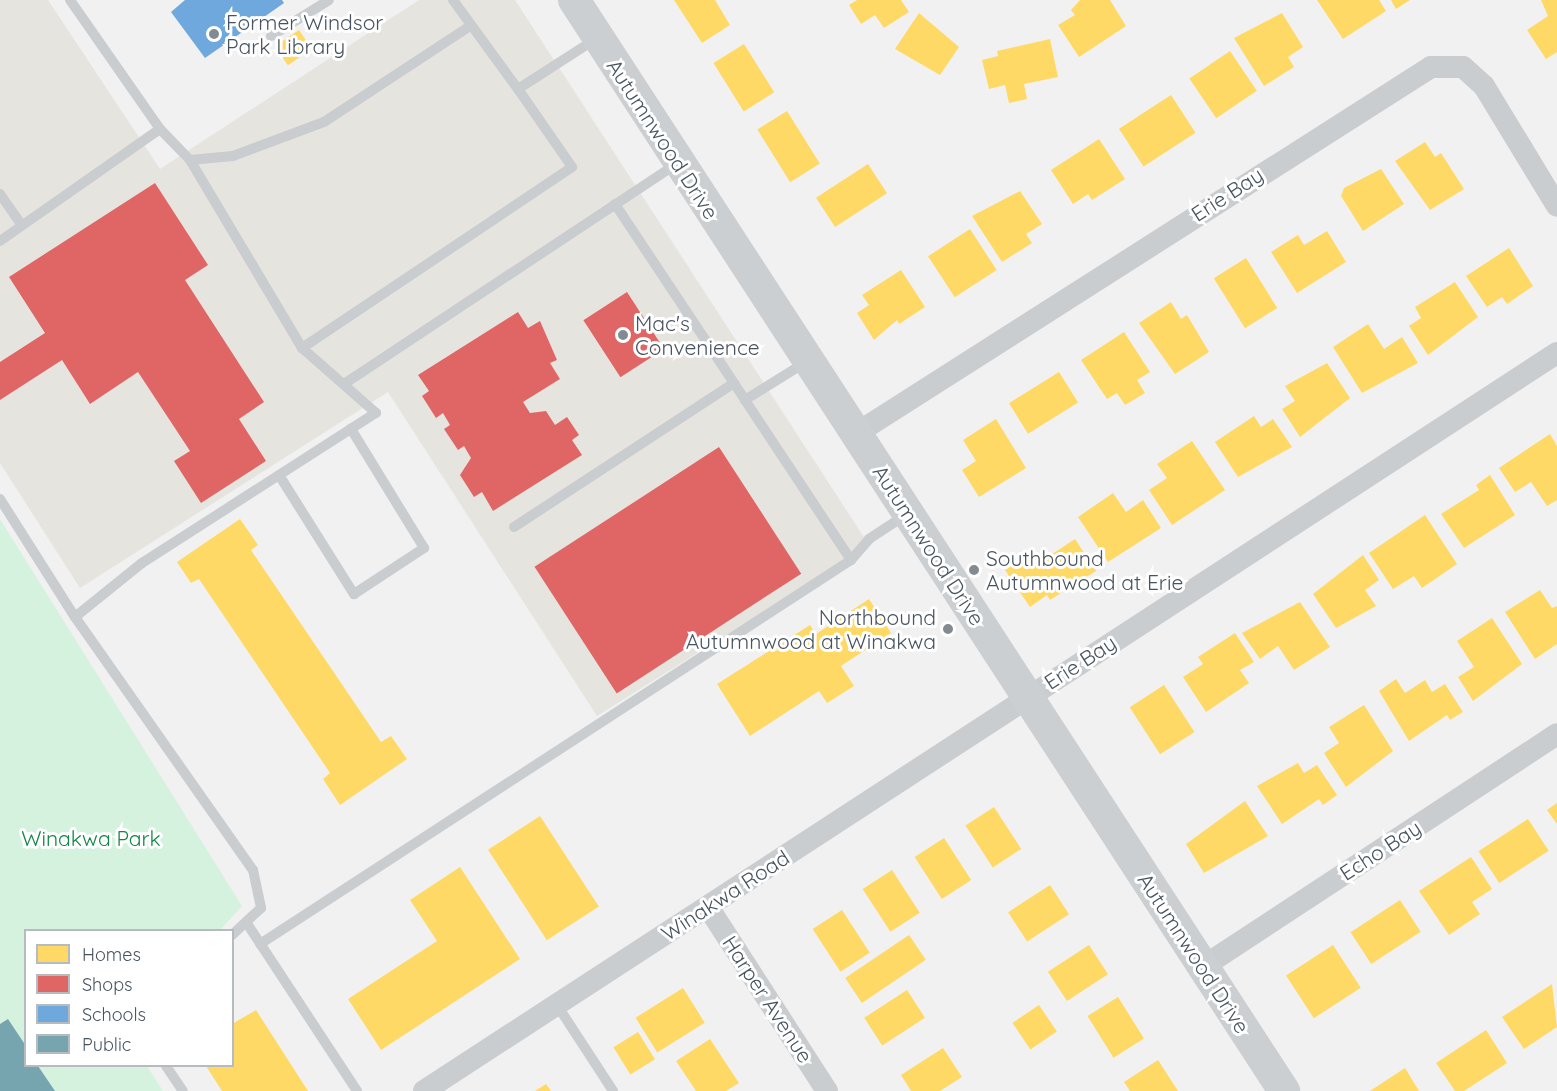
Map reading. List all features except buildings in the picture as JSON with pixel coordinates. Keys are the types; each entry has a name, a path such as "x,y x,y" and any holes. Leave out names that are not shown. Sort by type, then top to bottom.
{"street":[{"name":"Autumnwood Drive","path":"574,0 910,513 1025,698 1204,966 1284,1091"},
{"name":"Erie Bay","path":"857,433 1431,67 1463,67 1484,86 1557,206"},
{"name":"Erie Bay","path":"1025,698 1557,352"},
{"name":"Winakwa Road","path":"424,1091 1025,698"},
{"name":"Echo Bay","path":"1204,966 1557,734"},
{"name":"Harper Avenue","path":"708,907 827,1091"}],"lane":[{"path":"70,0 160,129 190,160 302,348 347,382 376,413 142,563 75,617"},
{"path":"271,36 329,0"},
{"path":"302,348 572,167 453,0"},
{"path":"190,160 233,156 324,122 470,26"},
{"path":"518,89 597,38"},
{"path":"0,241 160,129"},
{"path":"347,382 678,162"},
{"path":"0,194 22,225"},
{"path":"615,204 851,560"},
{"path":"746,400 808,360"},
{"path":"514,527 734,383"},
{"path":"279,475 354,594 424,548 351,429"},
{"path":"0,499 75,617 253,870 261,908 248,925 234,934"},
{"path":"260,944 851,560 869,539 910,513"},
{"path":"248,925 357,1091"},
{"path":"557,1005 613,1091"},
{"path":"167,1067 183,1091"}],"shaded area":[{"path":"0,0 48,0 160,169 419,0 515,0 869,545 597,716 388,392 80,588 0,463"}],"green space":[{"name":"Winakwa Park","path":"0,519 242,906 221,929 24,929 24,1067 148,1067 163,1091 0,1091"}],"place":[{"name":"Former Windsor Park Library","path":"214,34"},
{"name":"Mac's Convenience","path":"623,335"},
{"name":"Southbound Autumnwood at Erie","path":"974,570"},
{"name":"Northbound Autumnwood at Winakwa","path":"948,629"}]}
